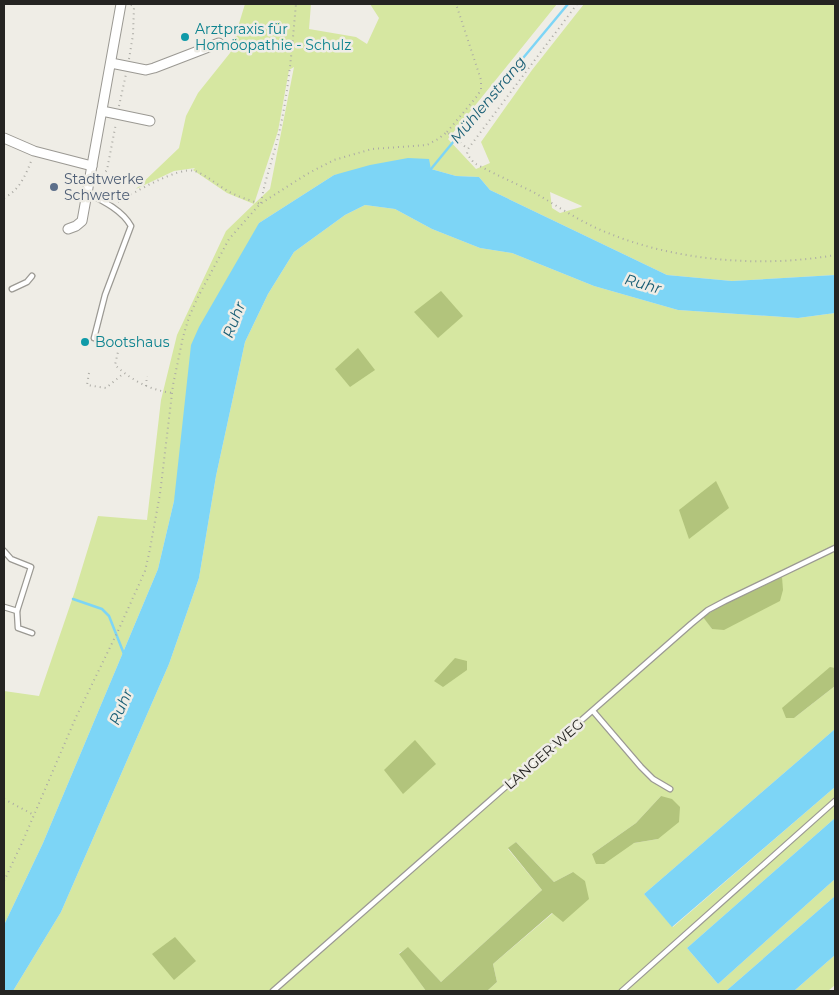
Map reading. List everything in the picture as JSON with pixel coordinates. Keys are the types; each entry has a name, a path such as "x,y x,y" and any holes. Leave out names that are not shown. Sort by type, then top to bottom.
{"street":[{"path":"68,229 82,221 90,181 89,165 102,111 121,4"},
{"path":"111,63 146,70 219,43"},
{"path":"102,111 150,120"},
{"path":"4,138 34,151 89,165"}],"lane":[{"path":"87,193 111,206 127,219 131,226 105,296 94,338"},
{"path":"12,289 27,282 32,276"},
{"name":"LANGER WEG","path":"273,991 708,610 835,548"},
{"path":"4,551 11,559 31,567 17,611 18,628 32,633"},
{"path":"4,607 17,611"},
{"path":"593,711 641,767 653,779 670,789"},
{"path":"622,991 835,801"}],"path":[{"path":"90,181 98,180 107,170 133,35 134,7 130,4"},
{"path":"260,204 264,181 279,134 290,70 296,4"},
{"path":"4,881 76,717 118,631 144,571 160,494 172,394 183,337 189,317 229,239 260,204 307,174 348,155 372,149 427,144 449,133 481,89 481,80 456,4"},
{"path":"466,148 577,4"},
{"path":"449,133 466,148 467,154 474,163 609,234 658,248 722,260 754,262 835,255"},
{"path":"4,198 13,193 24,178 34,151"},
{"path":"111,206 142,187 174,174 193,170 228,191 260,204"},
{"path":"120,343 115,365 124,373 146,386 156,391 172,394"},
{"path":"89,373 88,385 106,388 124,373"},
{"path":"146,386 147,376"},
{"path":"4,799 34,816"}],"green space":[{"path":"245,4 311,4 309,29 356,37 367,44 379,18 370,4 557,4 448,139 476,169 490,163 481,142 532,70 584,4 835,4 835,275 732,281 667,275 490,190 479,177 456,176 431,169 428,159 334,175 259,223 174,501 158,569 43,843 4,925 4,691 39,696 75,591 98,516 147,520 161,400 177,335 226,231 254,204 227,193 193,170 195,168 174,171 136,189 179,148 186,116 198,93 230,53","holes":["294,67 270,189 254,204 278,131 289,70","550,192 582,206 560,213 552,208"]},
{"path":"365,205 395,209 432,229 480,248 512,253 594,286 678,310 798,318 835,313 835,668 830,668 794,718 835,686 835,729 644,894 673,927 835,787 835,818 687,948 718,984 835,879 835,896 726,991 487,991 497,982 493,964 553,913 573,872 554,882 516,842 508,849 542,890 441,982 408,948 399,953 426,991 13,991 61,912 169,664 199,578 216,476 245,342 268,294 294,252 345,215","holes":["745,594 712,629 704,617","661,796 658,839 592,854 636,823"]},
{"path":"441,291 463,316 438,338 414,312"},
{"path":"358,348 375,370 350,387 335,369"},
{"path":"716,481 729,508 689,539 679,510"},
{"path":"782,577 783,590 780,601 724,630 712,629 703,617 721,606"},
{"path":"455,658 467,661 467,670 443,687 434,681"},
{"path":"830,667 835,668 835,686 794,718 786,718 782,708"},
{"path":"415,740 436,764 403,794 384,770"},
{"path":"661,796 672,799 680,807 679,822 658,839 634,843 604,864 596,864 592,854 636,823"},
{"path":"516,842 554,882 573,872 585,881 589,899 563,922 552,913 493,964 497,982 487,991 426,991 399,954 408,947 441,982 542,890 508,848"},
{"path":"175,937 196,961 174,980 152,954"},
{"path":"835,955 835,985 828,991 794,991"}],"water":[{"name":"Ruhr","path":"408,158 429,159 431,169 456,176 479,177 490,190 667,275 732,281 835,275 835,313 798,318 678,310 594,286 512,253 480,248 432,229 395,209 365,205 345,215 294,252 268,294 245,342 216,476 199,578 169,664 61,912 13,991 4,991 4,925 43,843 158,569 174,501 191,345 199,327 259,223 334,175 370,165"},
{"path":"835,729 835,787 672,927 644,894"},
{"path":"835,818 835,879 718,984 687,948"},
{"path":"835,896 835,955 794,991 726,991"}],"waterway":[{"name":"Mühlenstrang","path":"427,170 431,169 568,4"},
{"path":"73,599 102,609 109,616 124,654"}],"place":[{"name":"Arztpraxis für Homöopathie - Schulz","path":"185,37"},
{"name":"Stadtwerke Schwerte","path":"54,187"},
{"name":"Bootshaus","path":"85,342"}]}
